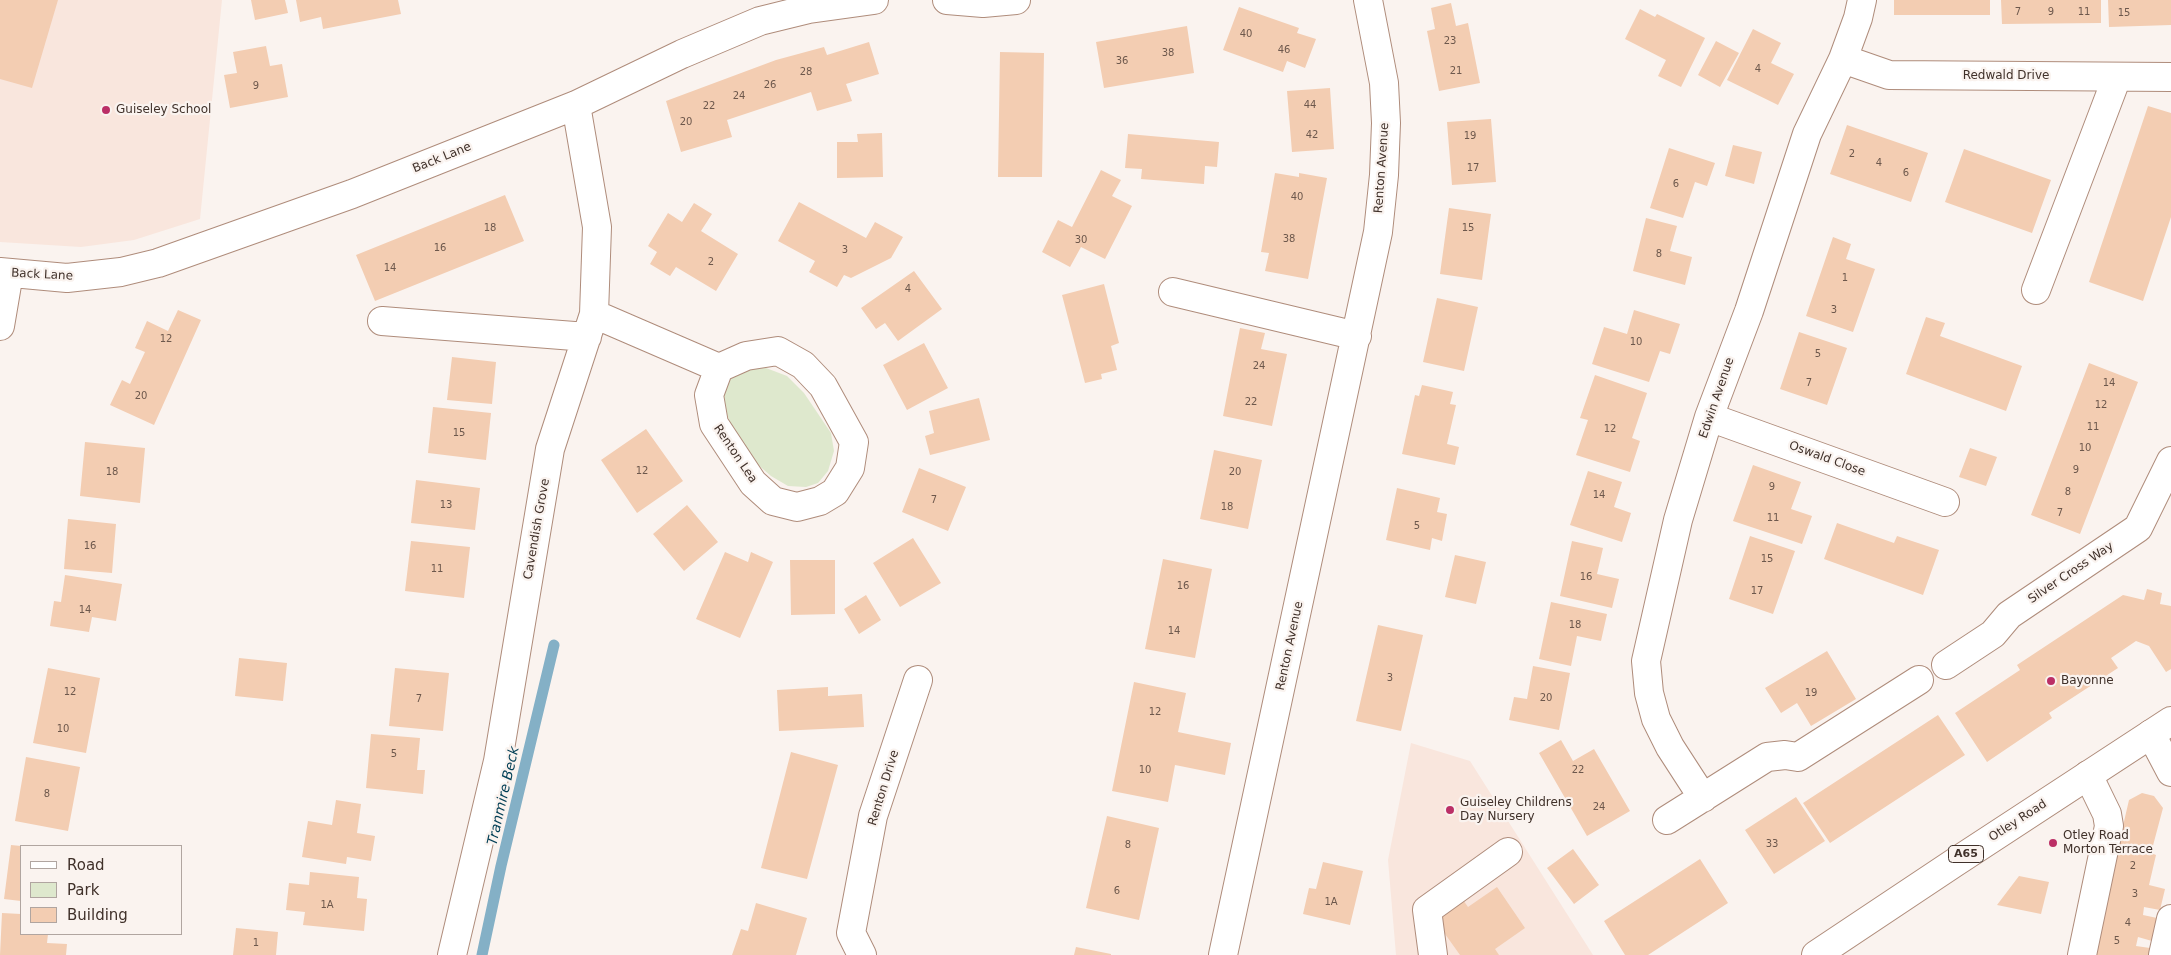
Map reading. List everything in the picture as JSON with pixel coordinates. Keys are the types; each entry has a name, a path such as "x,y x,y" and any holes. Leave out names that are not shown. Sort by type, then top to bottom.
{"street":[{"name":"Back Lane","path":"5,273 67,278 121,272 158,263 352,194 576,105 682,54 760,21 809,9 874,0"},
{"path":"947,0 983,3 1016,0"},
{"name":"Renton Avenue","path":"1223,955 1378,232 1384,175 1386,124 1384,83 1368,0"},
{"name":"Edwin Avenue","path":"1703,798 1670,747 1656,719 1648,692 1646,661 1678,520 1709,417 1749,311 1807,134 1843,59 1858,18 1862,0"},
{"name":"Redwald Drive","path":"1843,59 1888,75 2171,77"},
{"path":"2036,290 2117,77"},
{"name":"Cavendish Grove","path":"452,955 498,761 550,449 590,326 597,226 576,105"},
{"path":"0,326 5,273"},
{"path":"1173,292 1357,336"},
{"path":"382,321 590,326 719,368"},
{"name":"Renton Lea","path":"778,351 803,365 823,386 854,442 850,468 835,492 820,501 797,508 773,501 753,483 714,424 709,396 719,368 746,356 778,351"},
{"name":"Oswald Close","path":"1709,417 1945,502"},
{"name":"Silver Cross Way","path":"1946,664 1993,634 2009,615 2138,528 2171,461"},
{"name":"Renton Drive","path":"862,955 851,933 873,816 918,680"},
{"path":"1667,820 1767,757 1784,755 1798,757 1919,680"},
{"path":"2161,728 2171,772"},
{"name":"Otley Road","path":"1816,955 2161,728"},
{"path":"2082,955 2110,826 2107,814 2088,775"},
{"path":"1433,955 1427,910 1508,852"},
{"path":"2162,955 2171,919"}],"shaded area":[{"name":"Guiseley School","path":"0,0 222,0 200,219 134,240 81,247 0,242"},
{"name":"Guiseley Childrens Day Nursery","path":"1411,743 1470,761 1593,955 1396,955 1388,860"}],"green space":[{"path":"748,367 766,368 787,376 804,393 831,433 834,451 828,471 818,483 806,487 788,486 771,476 756,463 732,427 726,412 723,394 732,375"}],"building":[{"path":"0,0 58,0 32,88 0,79"},
{"path":"251,0 285,0 288,13 255,20"},
{"path":"296,0 398,0 401,14 323,29 321,17 300,22"},
{"path":"1894,0 1990,0 1990,15 1894,15"},
{"path":"2001,0 2101,0 2101,23 2002,24"},
{"path":"2108,0 2171,0 2171,25 2109,27"},
{"path":"1451,3 1456,26 1468,23 1480,83 1439,91 1427,31 1435,29 1431,8"},
{"path":"1239,7 1299,28 1297,33 1316,39 1305,68 1287,61 1283,72 1223,50"},
{"path":"1640,9 1655,17 1657,14 1705,38 1681,87 1658,76 1666,60 1625,39"},
{"path":"1187,26 1194,73 1104,88 1096,42"},
{"path":"1753,29 1781,43 1771,63 1794,74 1778,105 1727,80"},
{"path":"1716,41 1739,53 1720,87 1698,75"},
{"path":"869,42 879,74 846,84 852,101 817,111 811,92 727,120 732,137 681,152 666,101 776,60 824,47 827,55"},
{"path":"266,46 270,66 282,64 288,97 230,108 224,75 237,73 233,52"},
{"path":"1000,52 1044,53 1042,177 998,177"},
{"path":"1330,88 1334,149 1292,152 1287,91"},
{"path":"2148,106 2171,113 2171,217 2143,301 2089,282"},
{"path":"1491,119 1496,182 1452,185 1447,122"},
{"path":"1847,125 1928,153 1911,202 1830,174"},
{"path":"882,133 883,177 837,178 837,142 858,142 857,134"},
{"path":"1128,134 1219,142 1217,167 1205,166 1204,184 1141,179 1142,169 1125,168"},
{"path":"1733,145 1762,152 1754,184 1725,176"},
{"path":"1669,148 1715,163 1707,186 1695,182 1683,218 1650,208"},
{"path":"1964,149 2051,180 2032,233 1945,202"},
{"path":"1101,170 1121,180 1112,196 1132,206 1105,259 1081,247 1070,267 1042,252 1058,220 1072,227"},
{"path":"1275,173 1299,177 1299,173 1327,178 1308,279 1265,271 1269,253 1261,252"},
{"path":"505,195 524,241 375,301 356,255"},
{"path":"799,202 866,238 875,222 903,237 891,258 851,278 844,275 837,287 809,272 815,261 778,241"},
{"path":"694,203 712,214 701,231 738,254 716,291 676,267 670,276 650,264 657,252 648,246 668,213 682,222"},
{"path":"1449,208 1491,214 1482,280 1440,274"},
{"path":"1646,218 1677,226 1670,251 1692,257 1685,285 1633,271"},
{"path":"1833,237 1851,244 1846,259 1875,269 1853,332 1806,316"},
{"path":"914,271 942,309 898,341 885,323 876,329 861,308"},
{"path":"1104,284 1119,343 1111,346 1117,370 1101,374 1102,379 1085,383 1062,295"},
{"path":"1437,298 1478,307 1464,371 1423,362"},
{"path":"178,310 201,320 154,425 110,405 122,380 130,384 145,352 135,348 147,321 168,331"},
{"path":"1634,310 1680,324 1670,354 1660,351 1649,382 1592,364 1604,327 1627,334"},
{"path":"1926,317 1945,323 1940,336 2022,366 2006,411 1906,374"},
{"path":"1240,328 1265,333 1261,349 1287,354 1272,426 1223,416"},
{"path":"1799,332 1847,348 1827,405 1780,389"},
{"path":"924,343 948,388 907,410 883,365"},
{"path":"452,357 496,362 492,404 447,400"},
{"path":"2089,363 2138,382 2080,534 2031,515"},
{"path":"1595,375 1647,393 1632,438 1640,441 1630,472 1576,455 1588,420 1580,418"},
{"path":"1422,385 1453,392 1450,404 1456,405 1447,444 1459,447 1455,465 1402,454 1415,395 1419,396"},
{"path":"979,398 990,440 930,455 925,436 934,433 929,411"},
{"path":"433,407 491,413 486,460 428,453"},
{"path":"646,429 683,481 637,513 601,460"},
{"path":"85,442 145,448 140,503 80,496"},
{"path":"1970,448 1997,457 1986,486 1959,477"},
{"path":"1214,450 1262,460 1248,529 1200,519"},
{"path":"1753,465 1801,482 1791,509 1812,516 1802,544 1733,521"},
{"path":"919,468 966,487 948,531 902,512"},
{"path":"1588,471 1622,482 1614,507 1631,513 1622,542 1570,525"},
{"path":"416,480 480,488 475,530 411,523"},
{"path":"1397,488 1440,498 1437,512 1447,514 1442,541 1432,538 1430,550 1386,540"},
{"path":"687,505 718,542 684,571 653,534"},
{"path":"68,519 116,524 112,573 64,569"},
{"path":"1837,523 1894,543 1897,536 1939,550 1923,595 1824,559"},
{"path":"1750,536 1795,551 1773,614 1729,599"},
{"path":"913,538 941,583 900,607 873,563"},
{"path":"411,541 470,547 464,598 405,591"},
{"path":"1572,541 1603,548 1597,574 1619,579 1612,608 1560,596"},
{"path":"725,552 748,562 751,552 773,562 740,638 696,619"},
{"path":"1455,555 1486,562 1476,604 1445,597"},
{"path":"1163,559 1212,569 1195,658 1145,649"},
{"path":"790,560 835,560 835,614 791,615"},
{"path":"65,575 122,584 116,621 92,617 89,632 50,626 54,601 61,602"},
{"name":"Bayonne","path":"2147,589 2162,593 2160,604 2171,606 2171,669 2166,672 2149,646 2136,641 2111,658 2118,668 2049,713 2052,718 1987,762 1955,713 2020,670 2017,665 2123,595 2144,600"},
{"path":"866,595 881,620 859,634 844,609"},
{"path":"1551,602 1607,614 1601,641 1577,636 1571,666 1539,659"},
{"path":"1378,625 1423,635 1401,731 1356,721"},
{"path":"1827,651 1856,699 1811,726 1797,703 1781,713 1765,688"},
{"path":"239,658 287,663 283,701 235,696"},
{"path":"1533,666 1570,673 1559,730 1509,720 1514,697 1527,699"},
{"path":"48,668 100,678 86,753 33,743"},
{"path":"395,668 449,673 443,731 389,726"},
{"path":"1134,682 1186,693 1178,732 1231,743 1225,775 1175,765 1168,802 1112,791"},
{"path":"828,687 828,696 862,694 864,727 779,731 777,690"},
{"path":"1938,715 1965,755 1830,843 1803,803"},
{"path":"371,734 420,738 417,770 425,770 423,794 366,788"},
{"path":"1561,740 1573,761 1594,749 1630,811 1587,836 1539,753"},
{"path":"791,752 838,765 807,879 761,868"},
{"path":"26,757 80,767 68,831 15,821"},
{"path":"2142,793 2154,796 2163,808 2151,853 2156,855 2149,885 2165,889 2160,910 2144,907 2143,915 2157,918 2152,941 2138,937 2136,946 2150,948 2149,955 2093,955 2129,800"},
{"path":"1796,797 1825,841 1774,874 1745,830"},
{"path":"336,800 361,804 357,833 375,836 371,861 347,857 346,864 302,857 308,821 332,825"},
{"path":"1107,816 1159,828 1139,920 1086,908"},
{"path":"11,845 20,846 20,901 4,899"},
{"path":"1573,849 1599,885 1574,904 1547,868"},
{"path":"1700,859 1728,903 1648,955 1625,955 1604,921"},
{"path":"1323,862 1363,871 1350,925 1303,914 1309,888 1316,889"},
{"path":"310,872 359,877 357,898 367,899 364,931 303,925 305,912 286,910 289,883 309,885"},
{"path":"2019,876 2049,882 2041,914 1997,905"},
{"path":"1497,887 1525,928 1495,949 1499,955 1460,955 1433,917 1461,897 1468,907"},
{"path":"756,903 807,918 796,955 732,955 741,929 748,931"},
{"path":"2,913 20,914 20,935 48,935 47,943 67,944 66,955 0,955"},
{"path":"236,928 278,932 276,955 233,955"},
{"path":"1076,947 1111,954 1111,955 1074,955"}],"waterway":[{"name":"Tranmire Beck","path":"482,955 501,866 554,645"}],"place":[{"name":"Guiseley School","path":"106,110"},
{"name":"Bayonne","path":"2051,681"},
{"name":"Guiseley Childrens Day Nursery","path":"1450,810"},
{"name":"Otley Road Morton Terrace","path":"2053,843"}]}
